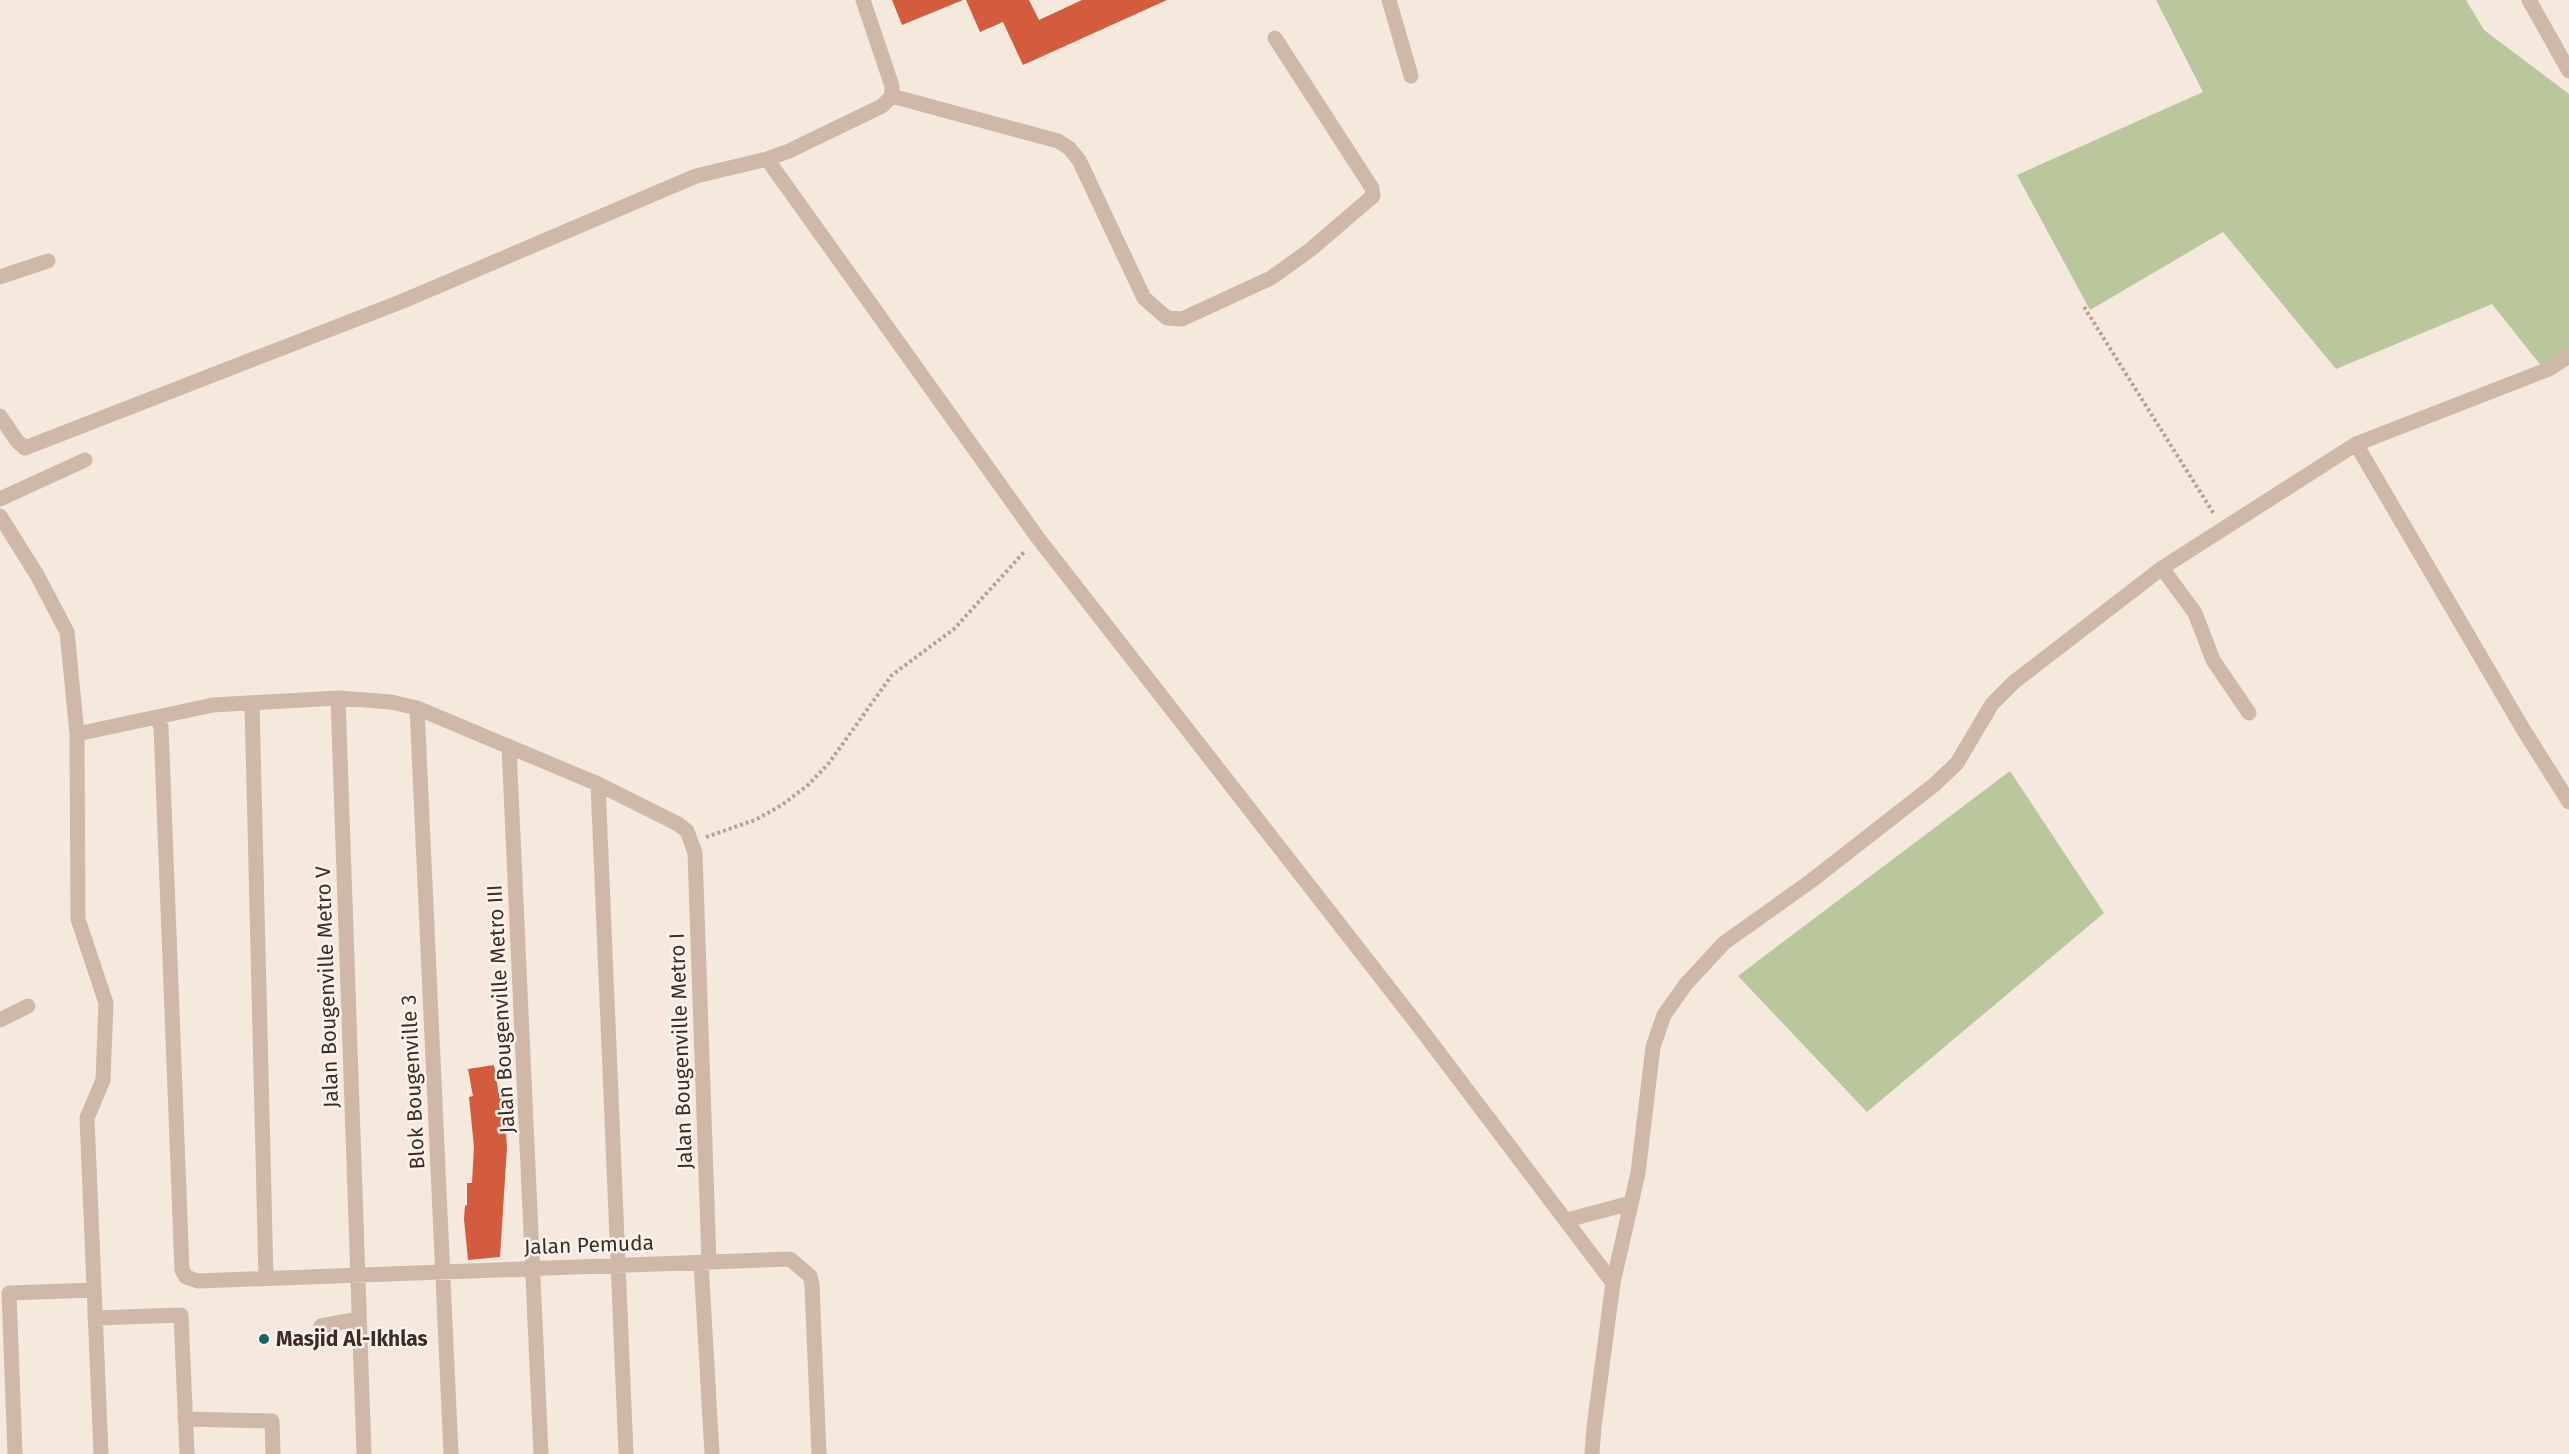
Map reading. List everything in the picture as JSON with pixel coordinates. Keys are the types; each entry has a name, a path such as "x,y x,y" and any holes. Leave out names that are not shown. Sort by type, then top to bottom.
{"street":[{"path":"0,416 17,441 26,448 403,301 696,176 767,159 789,151 882,106 892,96 892,86 863,0"},
{"path":"1389,0 1411,76"},
{"path":"2529,0 2566,61"},
{"path":"892,96 1058,141 1069,148 1079,160 1144,298 1167,318 1182,319 1271,278 1311,250 1373,196 1372,188 1275,38"},
{"path":"767,159 1038,538 1400,1002 1567,1220 1612,1283"},
{"path":"0,277 48,261"},
{"path":"1592,1454 1612,1283 1642,1144 1653,1047 1664,1015 1686,984 1724,943 1811,881 1934,785 1957,763 1992,704 2014,682 2162,568 2356,444 2550,369 2569,356"},
{"path":"2356,444 2523,729 2569,802"},
{"path":"0,499 85,459"},
{"path":"0,516 37,575 67,632 77,734 78,919 106,1003 103,1080 87,1118 101,1454"},
{"path":"2162,568 2195,613 2213,660 2249,713"},
{"path":"77,734 213,705 338,699 392,702 417,708 598,784 678,824 687,831 692,840"},
{"name":"Jalan Bougenville Metro V","path":"338,699 364,1454"},
{"path":"252,702 266,1278"},
{"name":"Blok Bougenville 3","path":"417,708 451,1454"},
{"name":"Jalan Pemuda","path":"157,717 161,728 182,1270 186,1277 198,1281 790,1259 810,1276 813,1285 819,1454"},
{"name":"Jalan Bougenville Metro III","path":"509,747 541,1454"},
{"path":"598,784 626,1454"},
{"name":"Jalan Bougenville Metro I","path":"692,840 695,853 712,1454"},
{"path":"0,1020 28,1006"},
{"path":"1567,1220 1631,1203"},
{"path":"15,1454 9,1293 94,1290"},
{"path":"95,1318 181,1316 187,1454"},
{"path":"321,1326 359,1319"},
{"path":"185,1419 272,1421 273,1454"}],"path":[{"path":"2084,307 2224,530"},
{"path":"692,840 718,834 755,820 782,805 808,785 829,763 892,675 954,629 995,581 1038,538"}],"green space":[{"path":"2156,0 2466,0 2484,30 2569,94 2569,350 2542,367 2492,304 2336,369 2223,232 2090,310 2017,175 2203,92"},
{"path":"2010,771 2104,913 1867,1112 1738,976"}],"building":[{"path":"892,0 963,0 902,25"},
{"path":"966,0 1029,0 1039,20 1082,0 1167,0 1023,65 1003,22 980,32"},
{"path":"494,1065 499,1095 503,1095 507,1147 500,1257 468,1260 464,1219 467,1205 467,1183 472,1183 474,1147 469,1097 473,1096 468,1069"}],"place":[{"name":"Masjid Al-Ikhlas","path":"264,1339"}]}
